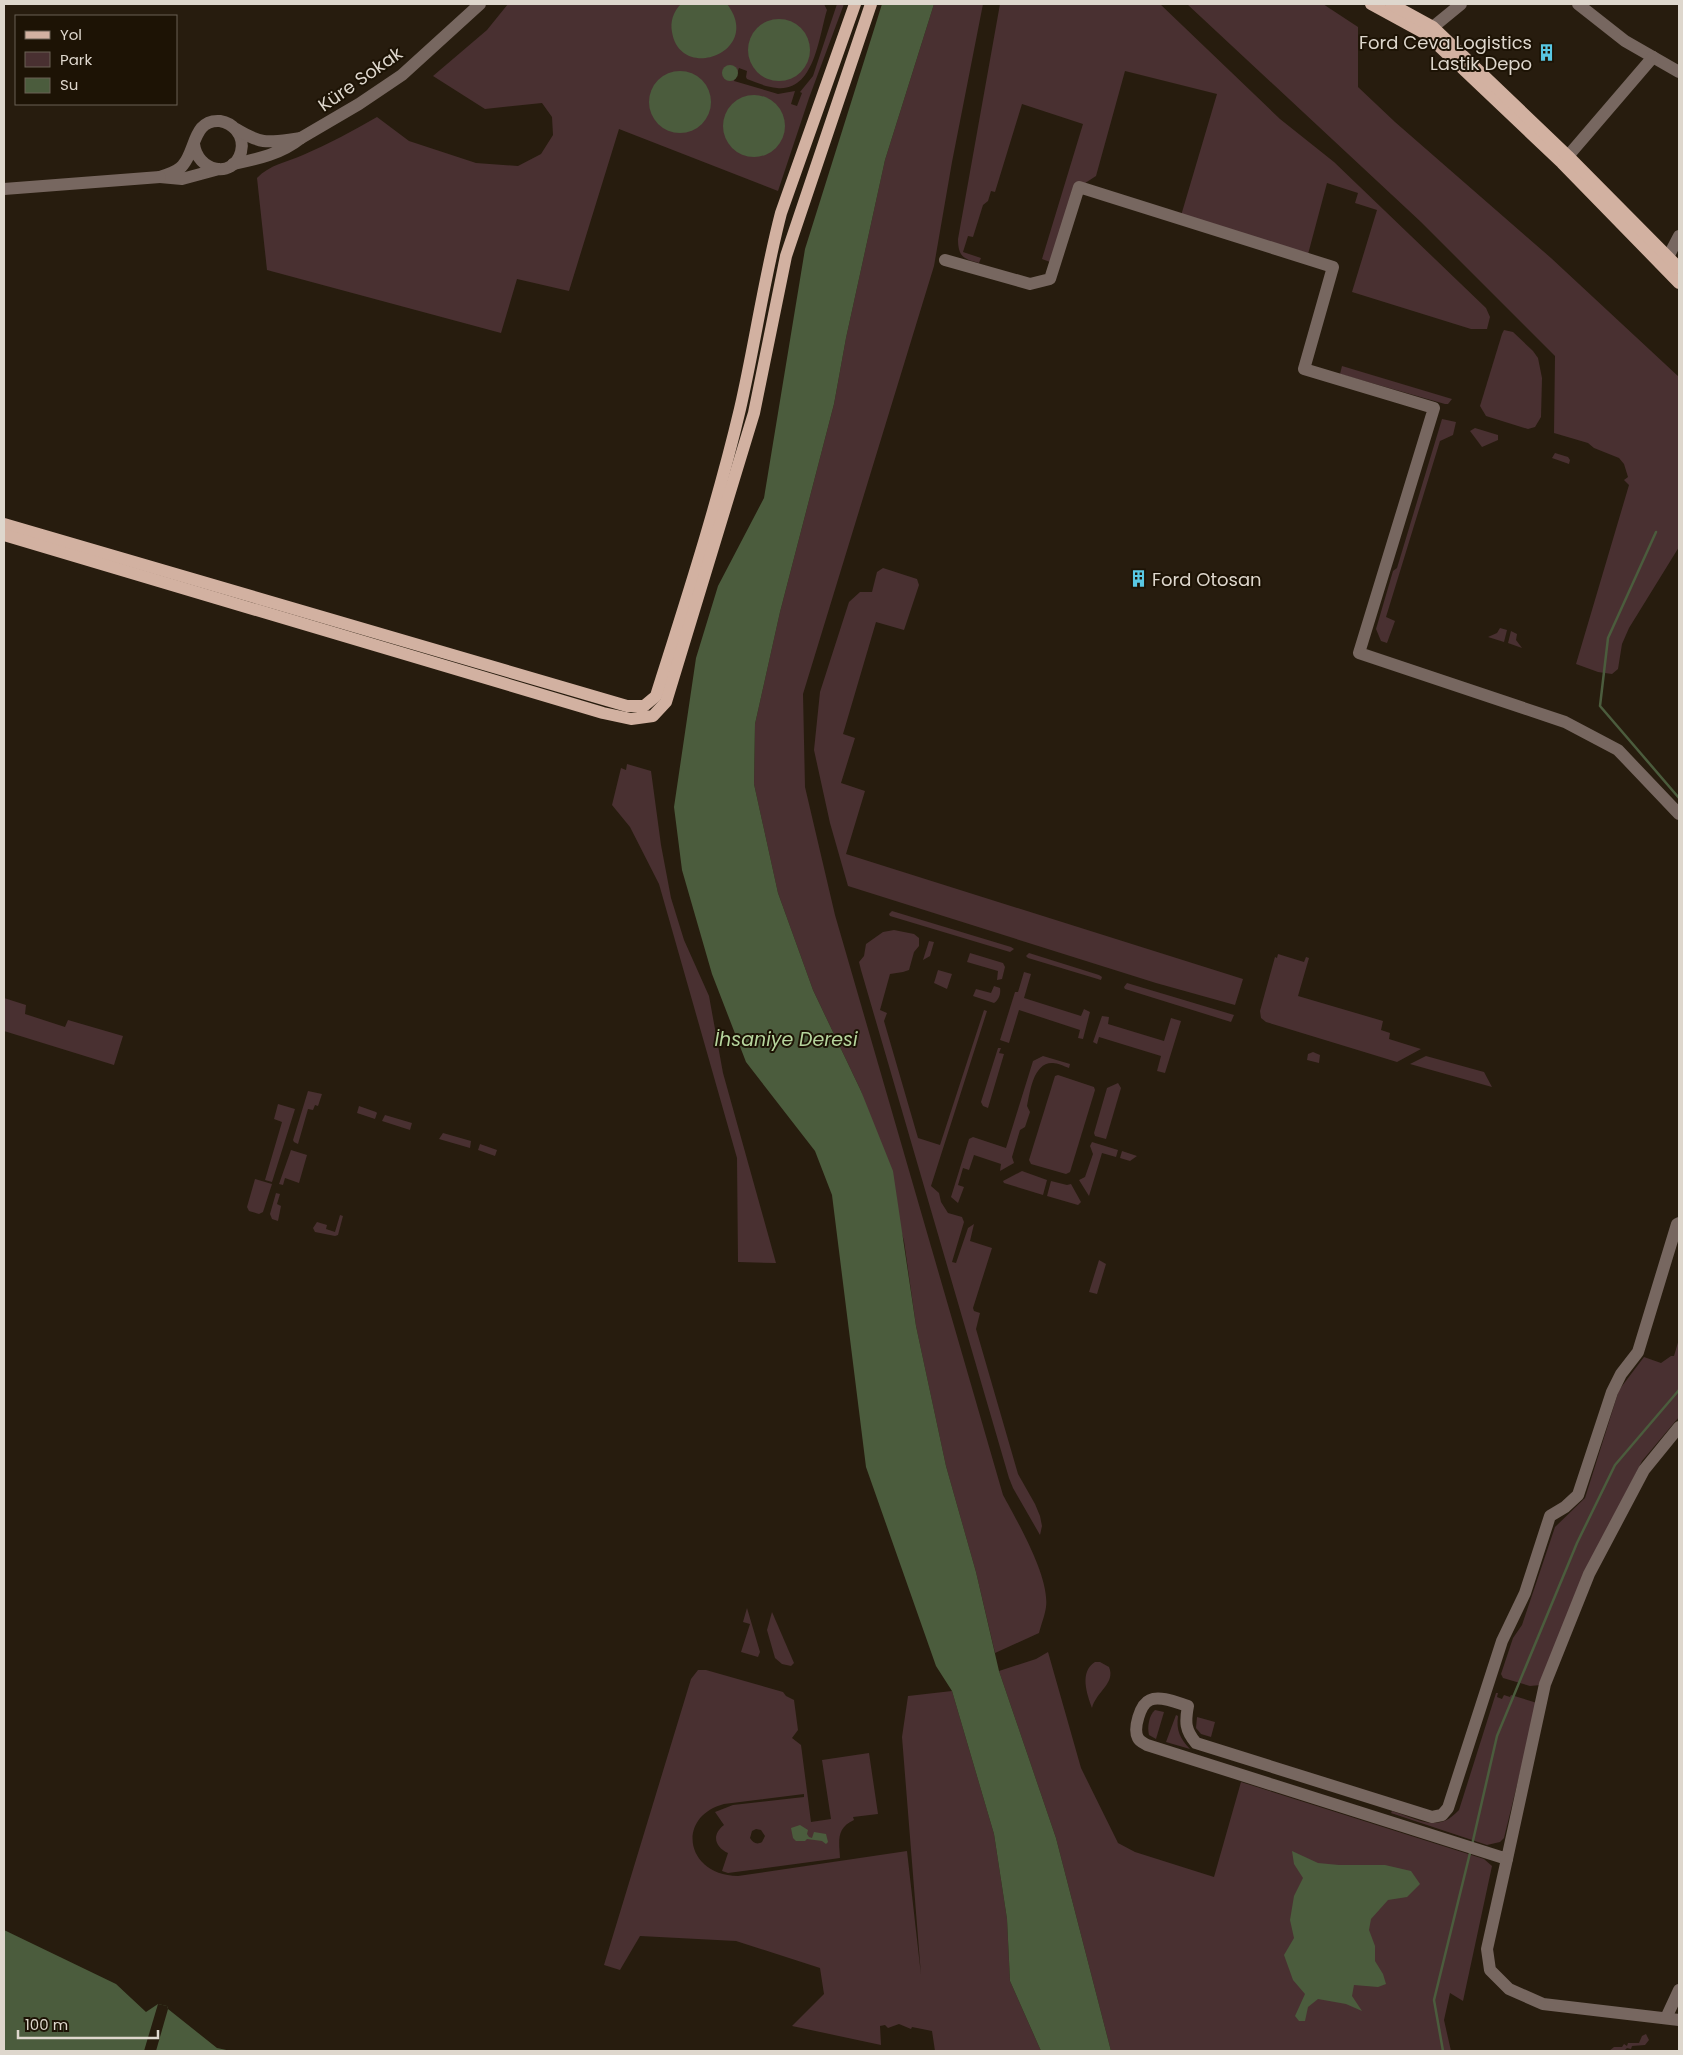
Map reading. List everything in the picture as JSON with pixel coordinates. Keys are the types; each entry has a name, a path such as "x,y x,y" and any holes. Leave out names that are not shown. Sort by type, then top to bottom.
{"main road":[{"path":"4,524 627,706 644,706 656,696 704,546 740,409 781,213 855,4"},
{"path":"4,535 603,713 630,720 653,716 666,702 754,413 786,256 871,4"},
{"path":"1371,4 1426,34 1562,163 1679,283"},
{"path":"1391,4 1433,27 1568,156 1679,268"}],"street":[{"name":"Küre Sokak","path":"233,164 261,158 290,147 301,138 359,104 402,75 480,4"},
{"path":"1433,27 1461,4"},
{"path":"1578,4 1624,40 1679,72"},
{"path":"1568,156 1653,57"},
{"path":"160,178 182,167 191,154 200,129 213,122 229,124 254,140 268,142 301,138"},
{"path":"4,189 160,178 182,179 233,164 238,158 242,142 235,128"},
{"path":"194,144 198,159 204,165 219,169"},
{"path":"945,260 1030,284 1050,279 1079,187 1333,267 1304,369 1434,408 1359,653 1565,722 1618,750 1679,814"},
{"path":"1668,256 1679,236"},
{"path":"1507,1859 1147,1745 1140,1741 1136,1729 1144,1704 1149,1700 1156,1698 1188,1706 1185,1724 1188,1734 1196,1743 1432,1817 1442,1815 1448,1808 1502,1641 1525,1593 1550,1516 1565,1507 1578,1495 1612,1392 1621,1374 1638,1352 1677,1224 1679,1223"},
{"path":"1679,1427 1644,1470 1589,1574 1545,1684 1487,1949 1490,1970 1509,1989 1543,2004 1679,2020"},
{"path":"1666,2018 1679,1990"}],"green space":[{"path":"508,4 824,4 827,10 818,47 807,72 800,81 790,87 770,87 747,79 747,71 739,68 734,81 778,94 795,91 791,104 797,106 802,93 800,92 813,76 837,4 844,4 809,98 778,191 619,129 569,291 517,279 501,333 267,270 257,178 273,167 322,146 377,117 409,141 476,163 518,166 541,154 553,135 552,117 542,103 485,109 433,76 487,30"},
{"path":"934,4 983,4 934,266 803,694 805,787 835,915 1003,1495 1024,1534 1043,1580 1046,1607 1039,1633 995,1653 976,1572 946,1466 916,1326 904,1241 861,1091 813,990 778,893 754,784 755,724 780,612 834,404 846,338 885,160"},
{"path":"1000,4 1160,4 1280,119 1334,162 1486,308 1490,317 1487,329 1471,329 1352,292 1377,210 1355,203 1358,193 1327,183 1307,258 1180,219 1217,94 1125,71 1096,176 1079,187 1050,262 1042,259 1083,124 1022,104 995,192 991,191 988,201 983,205 973,237 968,236 963,252 981,258 979,263 963,256 959,250 958,239"},
{"path":"1187,4 1323,4 1358,27 1358,87 1395,122 1551,258 1679,377 1679,547 1629,628 1622,644 1618,669 1612,674 1598,672 1576,664 1629,485 1624,480 1628,477 1624,464 1619,458 1594,448 1588,443 1554,433 1555,356 1421,222"},
{"path":"1504,330 1513,332 1538,358 1542,378 1541,417 1535,427 1528,429 1486,416 1480,406"},
{"path":"1342,366 1452,399 1448,404 1445,404 1340,374"},
{"path":"1442,419 1456,422 1453,435 1440,441 1386,617 1395,621 1387,643 1381,641 1376,629 1393,571 1397,568"},
{"path":"1475,428 1498,435 1498,440 1482,447 1470,431"},
{"path":"1555,453 1568,457 1570,460 1569,464 1552,458"},
{"path":"883,568 917,579 919,585 904,630 876,622 843,734 855,738 841,783 865,791 846,854 1243,979 1235,1005 1156,983 848,886 830,823 814,750 820,692 849,602 860,592 872,592 877,572"},
{"path":"1500,628 1507,630 1504,642 1488,637 1497,633"},
{"path":"1511,631 1517,634 1516,640 1522,648 1508,643"},
{"path":"627,764 651,771 661,845 671,898 684,940 709,996 723,1073 776,1263 738,1262 737,1158 659,884 630,827 612,805 621,768 626,770"},
{"path":"892,911 1014,949 1010,952 890,916 889,914"},
{"path":"894,930 914,934 919,938 919,946 914,952 909,970 890,974 880,1010 887,1013 884,1021 918,1138 940,1145 984,1010 987,1011 931,1186 939,1193 941,1202 948,1213 962,1217 964,1222 952,1262 956,1263 968,1228 974,1224 970,1241 992,1248 973,1308 974,1311 980,1313 976,1329 1018,1474 1040,1516 1042,1526 1040,1535 1009,1478 859,962 864,956 866,944 883,932"},
{"path":"929,941 934,942 930,956 923,960"},
{"path":"970,953 1003,963 1005,967 1002,979 997,980 998,971 967,962"},
{"path":"1029,953 1099,975 1102,977 1101,980 1028,958 1026,956"},
{"path":"1278,954 1304,962 1306,957 1309,958 1298,996 1383,1021 1381,1030 1390,1033 1389,1039 1421,1049 1397,1062 1266,1022 1261,1018 1260,1011 1275,957 1277,958"},
{"path":"938,970 952,974 947,989 934,983"},
{"path":"1024,972 1031,974 1024,998 1081,1016 1084,1009 1090,1012 1083,1039 1078,1038 1080,1030 1019,1010 1009,1043 1000,1040 1015,992 1018,992"},
{"path":"1127,983 1234,1015 1231,1022 1125,989 1124,987"},
{"path":"994,986 1000,988 1000,994 994,1003 973,996 976,989 991,993"},
{"path":"4,998 26,1005 25,1014 65,1027 68,1020 123,1036 114,1065 4,1031"},
{"path":"1102,1016 1109,1017 1108,1024 1164,1041 1171,1018 1181,1021 1165,1073 1157,1071 1161,1056 1099,1037 1097,1044 1093,1042"},
{"path":"998,1048 1001,1048 999,1053 1004,1054 988,1108 983,1106 981,1102"},
{"path":"1313,1052 1320,1055 1319,1063 1307,1060 1308,1054"},
{"path":"1043,1056 1070,1064 1069,1068 1053,1063 1041,1067 1031,1086 1027,1106 1030,1112 1025,1127 1020,1130 1012,1157 1014,1163 1000,1171 1001,1164 974,1155 969,1170 963,1168 958,1185 964,1187 958,1203 951,1197 969,1139 973,1137 1006,1148 1033,1061"},
{"path":"1426,1056 1484,1072 1492,1087 1410,1064"},
{"path":"1058,1075 1094,1087 1095,1090 1070,1172 1066,1174 1031,1164 1029,1160 1055,1076"},
{"path":"1118,1083 1121,1088 1106,1139 1095,1136 1094,1133 1107,1088"},
{"path":"308,1091 322,1094 318,1106 315,1105 313,1110 308,1109 298,1144 293,1140"},
{"path":"278,1104 295,1109 272,1182 265,1180 282,1122 274,1119"},
{"path":"359,1106 376,1112 375,1119 357,1113"},
{"path":"385,1115 412,1123 410,1130 382,1121"},
{"path":"443,1133 471,1141 470,1148 439,1139"},
{"path":"1092,1142 1118,1150 1116,1157 1102,1153 1089,1196 1079,1180 1085,1177 1093,1154 1090,1146"},
{"path":"480,1144 497,1150 495,1156 478,1150"},
{"path":"291,1150 307,1155 299,1183 285,1178 283,1185 279,1184"},
{"path":"1122,1151 1137,1156 1130,1161 1120,1158"},
{"path":"1022,1171 1047,1180 1043,1195 1004,1183 1003,1181"},
{"path":"255,1179 272,1184 263,1212 259,1214 249,1211 247,1207"},
{"path":"1051,1181 1067,1185 1071,1184 1081,1202 1078,1205 1047,1196"},
{"path":"276,1193 280,1194 277,1204 281,1206 278,1221 272,1219 270,1214"},
{"path":"340,1215 343,1216 338,1235 315,1232 313,1228 317,1222 327,1225 326,1229 335,1232"},
{"path":"1099,1260 1106,1264 1097,1294 1089,1292"},
{"path":"1679,1339 1679,1417 1642,1461 1583,1580 1541,1685 1530,1686 1503,1678 1501,1674 1513,1638 1522,1625 1555,1527 1585,1498 1619,1390 1644,1357 1661,1363 1674,1356"},
{"path":"747,1608 760,1652 758,1657 741,1652 750,1624 743,1622"},
{"path":"772,1612 794,1663 791,1666 782,1664 775,1658 767,1630"},
{"path":"1048,1652 1081,1768 1118,1843 1135,1852 1214,1877 1241,1782 1484,1859 1492,1866 1463,2001 1450,1993 1444,2020 1451,2051 1111,2051 1056,1838 999,1671 1036,1659"},
{"path":"1095,1662 1100,1662 1109,1667 1110,1678 1092,1708 1086,1677 1090,1666"},
{"path":"698,1670 706,1670 783,1692 794,1700 798,1730 792,1738 801,1745 811,1822 831,1819 822,1760 869,1753 878,1814 853,1817 854,1820 844,1827 840,1836 840,1858 728,1873 722,1871 728,1853 720,1848 716,1840 717,1833 724,1825 715,1812 733,1805 804,1797 804,1794 724,1804 708,1811 698,1821 693,1832 693,1845 698,1857 707,1867 720,1873 738,1876 907,1851 921,1975 902,1737 908,1696 952,1691 994,1834 1007,1919 1010,1981 1041,2051 935,2051 932,2031 912,2027 911,2029 899,2024 888,2028 885,2025 880,2026 881,2045 792,2026 824,1994 820,1968 736,1941 640,1936 620,1970 604,1965 691,1679","holes":["756,1829 761,1830 765,1836 762,1842 755,1843 750,1838 752,1831"]},
{"path":"1496,1693 1498,1693 1497,1697 1502,1699 1504,1695 1510,1697 1511,1695 1537,1703 1504,1838 1500,1842 1487,1845 1391,1813 1392,1811 1419,1821 1435,1823 1451,1817 1459,1810"},
{"path":"1155,1710 1164,1712 1156,1739 1149,1735 1148,1728 1150,1718"},
{"path":"1176,1715 1178,1716 1180,1734 1190,1749 1166,1742"},
{"path":"1197,1717 1215,1722 1211,1737 1201,1734 1196,1728"},
{"path":"1646,2034 1649,2040 1645,2045 1632,2046 1631,2049 1627,2048 1625,2050 1609,2051 1614,2047 1622,2047 1624,2044 1627,2046 1628,2043 1639,2043 1642,2036"}],"water":[{"path":"681,4 727,4 736,21 735,36 728,47 716,55 703,58 689,56 678,47 671,25 674,14"},
{"name":"İhsaniye Deresi","path":"882,4 934,4 885,160 846,338 834,404 780,612 755,724 754,784 778,893 813,990 861,1091 893,1171 916,1326 946,1466 976,1572 999,1671 1056,1838 1111,2051 1041,2051 1010,1981 1007,1919 994,1834 952,1691 936,1666 866,1467 832,1195 815,1151 746,1062 712,974 682,870 674,807 696,658 718,586 764,498 805,249"},
{"path":"779,19 791,21 801,28 808,38 810,50 808,62 801,72 791,79 779,81 767,79 757,72 750,62 748,50 750,38 757,28 767,21"},
{"path":"730,65 736,67 738,73 736,79 730,81 724,79 722,73 724,67"},
{"path":"674,71 686,71 702,80 709,90 711,102 709,114 702,124 686,133 674,133 663,128 654,119 649,108 649,96 654,85 663,76"},
{"path":"754,95 766,97 776,104 783,114 785,126 783,138 776,148 766,155 754,157 742,155 732,148 725,138 723,126 725,114 732,104 742,97"},
{"path":"800,1825 808,1830 807,1834 809,1837 812,1838 814,1832 826,1834 828,1842 826,1844 822,1841 807,1839 805,1841 796,1841 793,1838 791,1828"},
{"path":"1292,1851 1318,1863 1385,1865 1411,1871 1420,1884 1407,1897 1388,1900 1371,1919 1369,1930 1375,1946 1375,1961 1383,1974 1386,1984 1378,1987 1354,1985 1352,1996 1362,2011 1346,2004 1318,1999 1308,2007 1305,2021 1299,2021 1295,2016 1305,1994 1293,1980 1284,1955 1294,1938 1290,1920 1294,1896 1303,1878 1294,1864"},
{"path":"4,1930 116,1984 146,2012 158,2004 167,2006 168,2009 217,2048 231,2051 4,2051"}],"pier":[{"path":"158,2004 167,2006 168,2009 156,2051 144,2051"}],"waterway":[{"path":"1656,532 1608,638 1600,706 1679,798"},
{"path":"1472,1845 1497,1736 1577,1543 1615,1465 1679,1390"},
{"path":"1443,2051 1434,2000 1470,1853"}],"place":[{"name":"Ford Ceva Logistics Lastik Depo","path":"1546,52"},
{"name":"Ford Otosan","path":"1138,579"}]}
